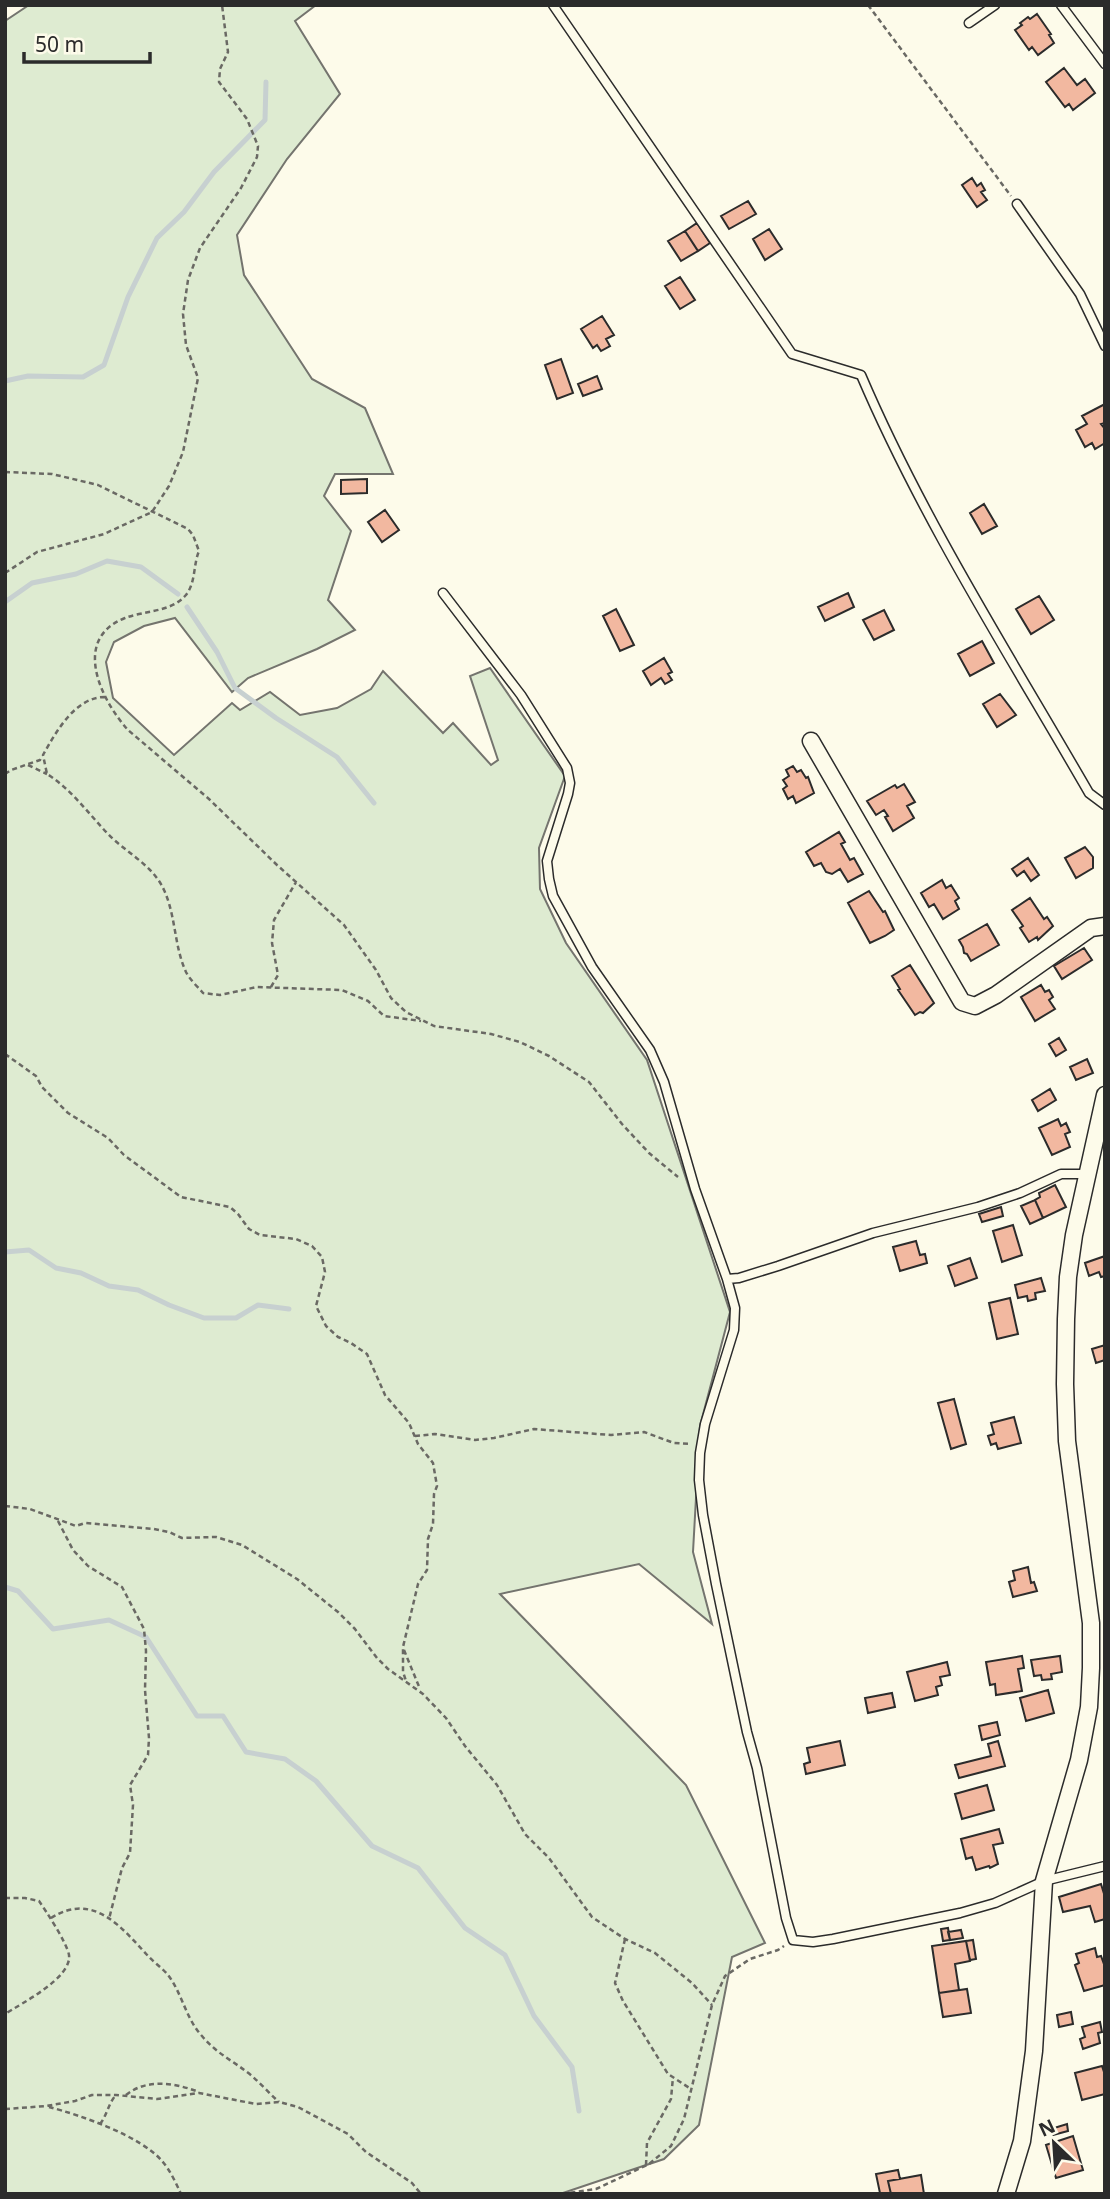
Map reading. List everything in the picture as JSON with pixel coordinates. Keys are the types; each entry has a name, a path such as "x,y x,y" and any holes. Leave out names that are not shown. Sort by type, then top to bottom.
{"street":[{"path":"811,741 962,1002 975,1006 985,1001 1091,928 1105,926"},
{"path":"1006,2194 1022,2141 1034,2051 1044,1881 1079,1760 1089,1707 1091,1623 1067,1441 1065,1384 1068,1277 1074,1236 1105,1095"}],"lane":[{"path":"553,5 792,354 861,375 882,424 940,533 1089,793 1105,805"},
{"path":"968,23 995,5"},
{"path":"1061,5 1105,64"},
{"path":"1017,204 1080,295 1105,346"},
{"path":"443,593 521,695 567,768 570,783 568,794 547,861 553,897 592,967 650,1051 664,1082 695,1189 727,1279 734,1308 734,1330 705,1424 699,1480 703,1515 747,1732 793,1940 813,1942 833,1939 960,1913 995,1903 1044,1881 1105,1866"},
{"path":"727,1279 778,1266 873,1233 978,1207 1061,1174 1089,1174"}],"path":[{"path":"5,573 37,552 104,534 152,512 169,486 183,452 198,378 186,345 183,314 188,280 200,248 241,188 257,157 258,146 247,119 219,82 220,69 228,52 222,5"},
{"path":"868,5 1017,204"},
{"path":"5,472 52,474 98,485 182,525 193,535 199,551 194,563 193,580 186,596 178,602 115,622 104,632 98,644 94,668 105,697 117,718 209,799 344,925 376,970 390,998 406,1012 434,1026 491,1034 520,1042 549,1056 589,1082 649,1153 695,1189"},
{"path":"5,774 40,760 74,711 87,701 105,697"},
{"path":"43,755 47,774"},
{"path":"27,764 61,784 109,835 142,862 164,888 176,941 187,974 203,993 220,995 257,987 342,990 369,1001 384,1016 425,1021"},
{"path":"271,987 278,975 272,943 274,920 296,882"},
{"path":"5,1054 36,1076 42,1087 68,1114 108,1138 124,1155 181,1197 230,1207 249,1229 260,1235 296,1239 312,1246 322,1257 325,1272 316,1306 326,1326 338,1337 367,1354 385,1395 409,1423 423,1451 433,1463 437,1486 434,1494 433,1524 428,1539 427,1570 418,1584 403,1647 403,1672 406,1682"},
{"path":"415,1436 435,1434 475,1440 534,1429 611,1435 644,1432 674,1443 701,1447"},
{"path":"5,1507 30,1509 76,1526 85,1523 154,1529 181,1538 216,1536 242,1545 281,1568 338,1612 377,1658 421,1692 446,1718 497,1785 525,1834 549,1858 592,1917 625,1939 654,1952 692,1983 712,2005"},
{"path":"58,1519 73,1550 88,1566 122,1587 144,1629 148,1755 131,1785 133,1805 130,1853 122,1868 109,1919"},
{"path":"403,1647 421,1692"},
{"path":"5,1898 39,1901 51,1918 69,1956 66,1969 54,1983 5,2014"},
{"path":"51,1918 64,1910 82,1908 100,1913 131,1936 169,1976 199,2034 221,2056 251,2075 279,2102"},
{"path":"625,1939 615,1983 663,2066 673,2077 691,2089"},
{"path":"562,2194 596,2189 646,2165 671,2146 684,2119 712,2005 725,1976 750,1959 778,1950 793,1940"},
{"path":"646,2165 647,2143 667,2110 673,2077"},
{"path":"126,2095 138,2086 184,2086 203,2093 256,2104 279,2102 298,2107 348,2134 366,2152 412,2183 421,2194"},
{"path":"5,2109 46,2106 92,2095 157,2099 203,2093"},
{"path":"100,2124 116,2095"},
{"path":"46,2106 100,2124 140,2144 161,2159 181,2194"}],"green space":[{"path":"29,5 316,5 295,21 340,94 287,159 237,235 244,275 312,379 365,408 393,474 335,474 324,496 351,531 328,600 355,630 248,678 232,692 175,618 144,626 114,642 106,662 113,698 174,755 232,703 240,710 270,692 300,715 337,708 371,689 383,671 443,733 453,723 491,765 498,760 470,676 490,668 565,776 539,848 540,889 566,943 647,1060 730,1312 700,1426 693,1552 712,1624 639,1564 500,1594 686,1785 765,1943 732,1957 699,2125 664,2159 560,2194 5,2194 5,21"}],"building":[{"path":"1037,14 1054,43 1038,55 1032,47 1029,50 1015,30 1028,17 1030,19"},
{"path":"1064,68 1077,85 1085,79 1095,93 1073,110 1069,104 1065,107 1046,82"},
{"path":"972,178 977,186 981,183 985,190 981,192 987,200 977,207 962,185"},
{"path":"748,201 756,214 729,229 721,216"},
{"path":"697,223 710,243 698,251 685,231"},
{"path":"769,229 782,249 765,260 753,239"},
{"path":"685,231 698,251 681,261 668,241"},
{"path":"680,277 695,300 680,309 665,286"},
{"path":"602,316 614,335 606,339 610,346 601,351 597,345 593,348 581,329"},
{"path":"561,359 573,393 557,399 545,365"},
{"path":"597,376 602,389 583,396 578,384"},
{"path":"1105,404 1105,423 1101,424 1105,429 1105,443 1095,449 1092,443 1085,447 1076,430 1087,424 1082,416"},
{"path":"367,479 367,493 341,494 341,480"},
{"path":"984,504 997,526 982,534 970,513"},
{"path":"385,510 399,530 382,542 368,522"},
{"path":"848,593 854,607 825,621 818,607"},
{"path":"1039,596 1054,620 1031,634 1016,609"},
{"path":"616,609 634,645 620,651 603,616"},
{"path":"884,610 894,630 874,640 863,620"},
{"path":"982,641 994,663 970,676 958,654"},
{"path":"664,658 672,672 668,674 672,680 665,684 661,678 651,685 643,671"},
{"path":"1000,694 1016,715 997,727 983,704"},
{"path":"793,766 797,772 801,770 806,778 808,777 814,793 796,803 793,796 788,799 783,789 787,786 783,780 789,776 786,770"},
{"path":"904,784 915,802 907,806 914,818 893,831 884,810 876,815 867,801 895,785 897,788"},
{"path":"839,832 845,842 841,844 850,860 854,858 863,874 848,882 840,869 832,874 826,872 821,863 814,866 806,852"},
{"path":"1085,847 1093,857 1093,868 1076,878 1065,858"},
{"path":"1028,858 1039,875 1031,881 1024,871 1017,876 1012,869"},
{"path":"942,880 946,888 951,885 959,898 955,901 959,909 943,919 934,904 929,907 921,893"},
{"path":"869,891 883,912 885,911 894,930 870,943 848,903"},
{"path":"1030,898 1044,919 1047,917 1053,926 1038,940 1037,937 1029,942 1020,928 1023,926 1012,910"},
{"path":"987,924 999,945 971,961 964,953 959,940"},
{"path":"1084,948 1092,960 1062,979 1054,966"},
{"path":"910,965 934,1003 923,1013 915,1015 892,976"},
{"path":"1041,985 1045,992 1049,990 1053,997 1049,1000 1055,1009 1035,1021 1021,997"},
{"path":"1059,1038 1066,1050 1056,1056 1049,1044"},
{"path":"1087,1059 1093,1073 1076,1080 1070,1067"},
{"path":"1050,1089 1056,1100 1038,1111 1032,1100"},
{"path":"1058,1119 1061,1126 1066,1123 1070,1132 1065,1134 1070,1147 1052,1155 1039,1128"},
{"path":"1055,1185 1066,1207 1043,1218 1035,1200 1040,1197 1039,1193"},
{"path":"1035,1200 1043,1218 1030,1224 1021,1206"},
{"path":"1001,1207 1003,1216 982,1222 979,1214"},
{"path":"1013,1225 1022,1255 1002,1262 993,1231"},
{"path":"916,1241 920,1255 925,1254 927,1263 900,1271 893,1247"},
{"path":"1105,1256 1105,1276 1101,1277 1099,1272 1089,1276 1085,1263"},
{"path":"970,1258 977,1278 955,1286 948,1266"},
{"path":"1041,1278 1045,1291 1035,1293 1036,1299 1028,1301 1027,1296 1018,1298 1015,1285"},
{"path":"1010,1298 1018,1334 997,1339 989,1303"},
{"path":"1105,1345 1105,1360 1096,1363 1092,1349"},
{"path":"954,1399 966,1444 951,1449 938,1403"},
{"path":"1014,1417 1021,1443 998,1449 996,1443 991,1445 988,1436 994,1434 991,1423"},
{"path":"1028,1567 1031,1583 1034,1582 1037,1591 1013,1597 1009,1582 1015,1580 1013,1571"},
{"path":"1022,1656 1024,1668 1018,1669 1022,1691 996,1695 995,1684 990,1685 986,1662"},
{"path":"1060,1656 1062,1672 1051,1674 1052,1679 1042,1680 1041,1675 1034,1676 1031,1660"},
{"path":"947,1662 950,1675 940,1677 942,1685 936,1687 938,1695 915,1701 907,1672"},
{"path":"1048,1690 1054,1713 1026,1721 1020,1698"},
{"path":"892,1693 895,1707 868,1713 865,1698"},
{"path":"997,1722 1000,1735 982,1740 979,1726"},
{"path":"840,1741 845,1765 806,1774 804,1764 810,1762 807,1748"},
{"path":"998,1741 1005,1766 959,1778 955,1765 991,1756 988,1744"},
{"path":"987,1785 994,1810 962,1819 955,1794"},
{"path":"999,1829 1003,1843 993,1845 998,1864 976,1870 972,1857 966,1859 961,1839"},
{"path":"1101,1884 1105,1897 1105,1919 1095,1922 1090,1906 1063,1912 1059,1897"},
{"path":"948,1928 950,1940 943,1941 941,1929"},
{"path":"961,1930 963,1938 950,1940 948,1932"},
{"path":"973,1940 976,1959 970,1960 966,1941"},
{"path":"966,1941 970,1961 955,1964 959,1990 939,1993 932,1946"},
{"path":"1095,1948 1097,1957 1101,1956 1105,1967 1105,1985 1084,1991 1075,1965 1079,1963 1076,1954"},
{"path":"967,1989 971,2013 943,2017 939,1993"},
{"path":"1071,2012 1073,2024 1059,2027 1057,2015"},
{"path":"1100,2022 1100,2043 1083,2049 1080,2039 1085,2037 1082,2027"},
{"path":"1102,2066 1105,2094 1082,2100 1075,2073"},
{"path":"1067,2124 1068,2131 1053,2135 1051,2129"},
{"path":"1073,2136 1083,2170 1056,2178 1046,2145"},
{"path":"898,2170 900,2179 888,2181 891,2194 877,2194 880,2193 876,2174"},
{"path":"921,2175 924,2194 891,2194 888,2181"}],"waterway":[{"path":"5,381 28,376 83,377 104,365 128,297 157,238 184,212 214,172 265,120 266,82"},
{"path":"5,602 32,583 76,574 107,561 141,567 178,594"},
{"path":"187,607 217,652 235,688 337,757 374,803"},
{"path":"5,1252 29,1250 56,1268 81,1273 109,1286 138,1290 204,1318 236,1318 258,1305 289,1309"},
{"path":"5,1587 18,1591 53,1629 109,1620 146,1637 197,1716 223,1716 246,1752 285,1759 316,1781 372,1846 418,1868 465,1928 505,1955 534,2016 572,2067 579,2111"}]}
